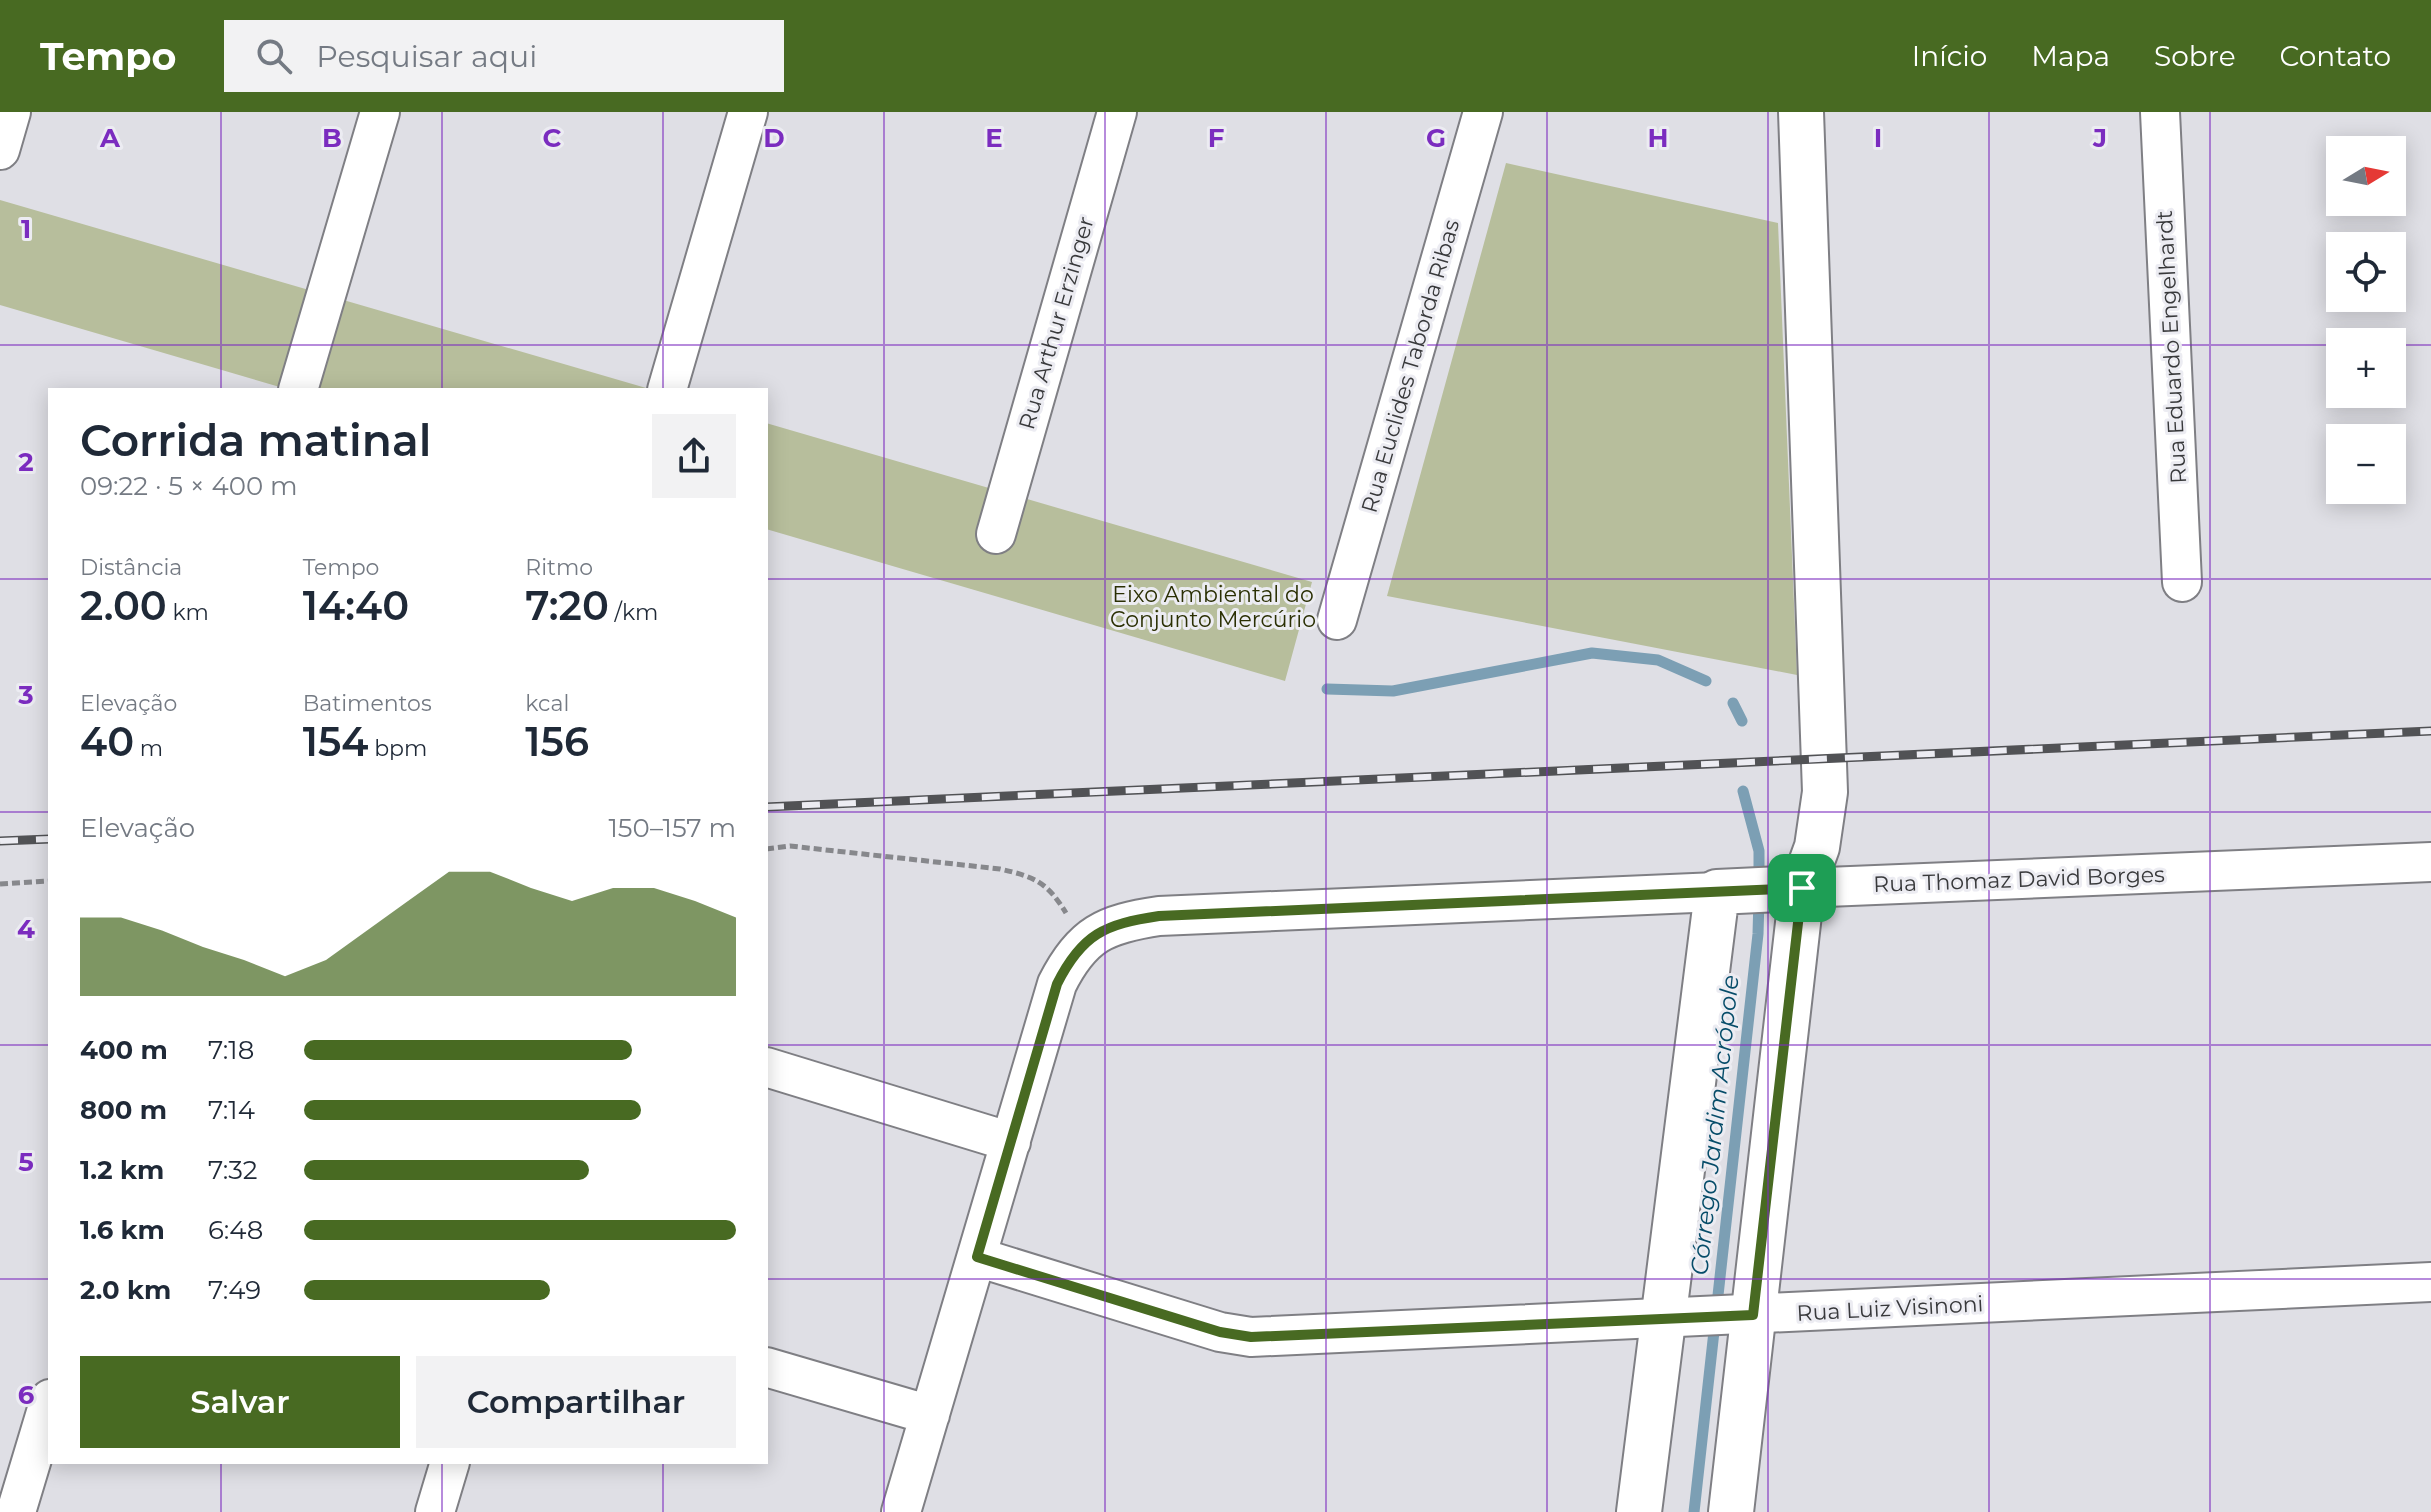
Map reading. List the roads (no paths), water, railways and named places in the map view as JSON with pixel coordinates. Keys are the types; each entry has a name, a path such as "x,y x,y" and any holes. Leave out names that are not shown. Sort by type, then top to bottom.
{"street":[{"path":"0,150 11,112"},
{"path":"299,388 380,112"},
{"path":"668,388 748,112"},
{"name":"Rua Arthur Erzinger","path":"996,534 1117,112"},
{"name":"Rua Euclides Taborda Ribas","path":"1337,620 1483,112"},
{"path":"1731,1512 1802,888 1817,847 1825,792 1801,112"},
{"name":"Rua Eduardo Engelhardt","path":"2160,112 2182,582"},
{"name":"Rua Thomaz David Borges","path":"1011,1142 1057,984 1069,960 1084,942 1128,920 1159,916 2431,862"},
{"path":"1639,1512 1717,892"},
{"path":"768,1068 1011,1142 901,1512"},
{"name":"Rua Luiz Visinoni","path":"977,1257 1220,1332 1251,1337 2431,1282"},
{"path":"768,1368 930,1415"},
{"path":"16,1512 48,1406"},
{"path":"435,1512 449,1464"}],"waterway":[{"name":"Córrego Jardim Acrópole","path":"1327,689 1393,691 1592,653 1658,660 1706,681"},
{"name":"Córrego Jardim Acrópole","path":"1733,703 1742,721"},
{"name":"Córrego Jardim Acrópole","path":"1743,791 1759,851 1759,880"},
{"name":"Córrego Jardim Acrópole","path":"1694,1512 1758,934 1759,898"}],"railway":[{"path":"768,807 2431,731"},
{"path":"0,841 48,839"}],"park label":[{"name":"Eixo Ambiental do Conjunto Mercúrio","path":"1213,606"}]}
